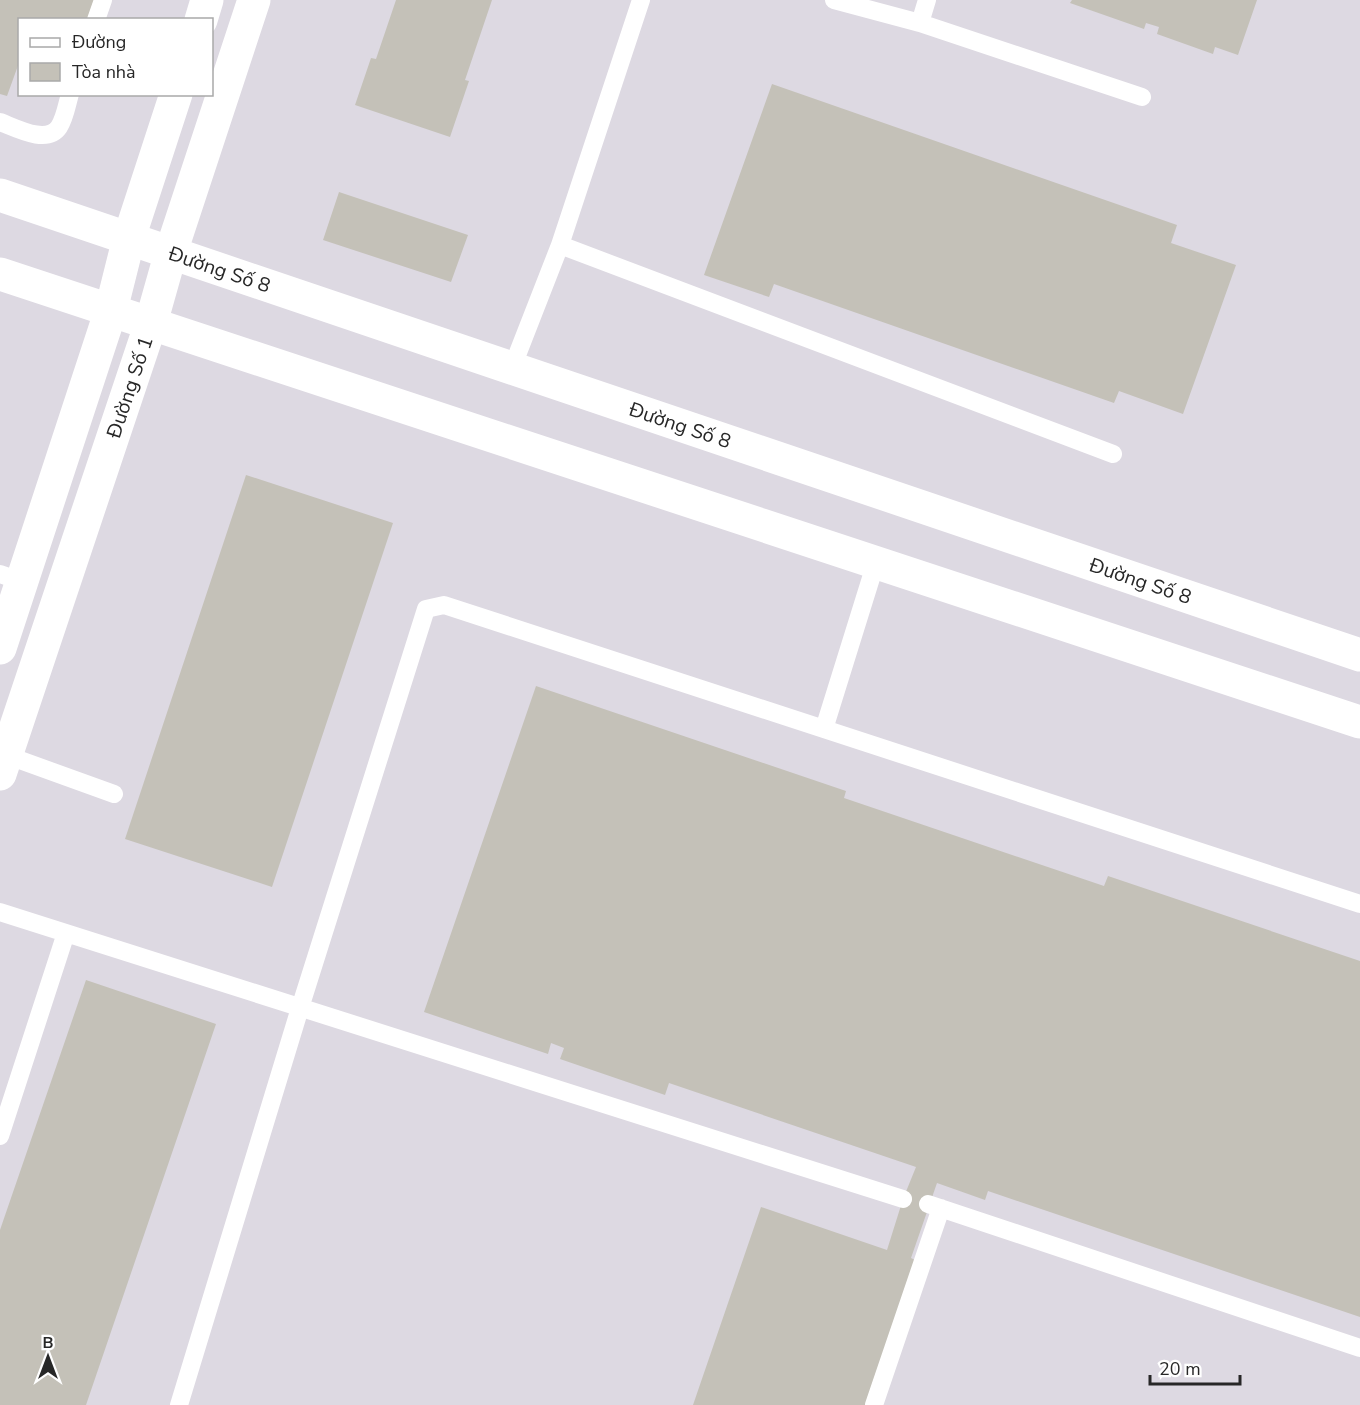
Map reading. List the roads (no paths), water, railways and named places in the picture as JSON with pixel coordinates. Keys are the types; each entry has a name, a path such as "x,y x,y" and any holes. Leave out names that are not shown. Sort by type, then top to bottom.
{"street":[{"path":"202,18 207,0"},
{"name":"Đường Số 1","path":"3,764 151,323 171,252 254,0"},
{"name":"Đường Số 1","path":"0,648 12,578 26,568 111,310 129,238 175,96"},
{"name":"Đường Số 8","path":"0,195 1360,655"},
{"path":"0,274 1360,722"}],"lane":[{"path":"97,18 103,0"},
{"path":"512,368 560,245 641,0"},
{"path":"834,0 920,23 1142,97"},
{"path":"920,23 927,0"},
{"path":"0,122 42,136 50,134 59,128 69,96"},
{"path":"560,245 1113,454"},
{"path":"824,729 876,562"},
{"path":"179,1405 300,1008 426,609 444,605 1360,904"},
{"path":"3,764 114,794"},
{"path":"0,912 903,1199"},
{"path":"0,1137 66,933"},
{"path":"873,1405 935,1206 1360,1348"}]}
